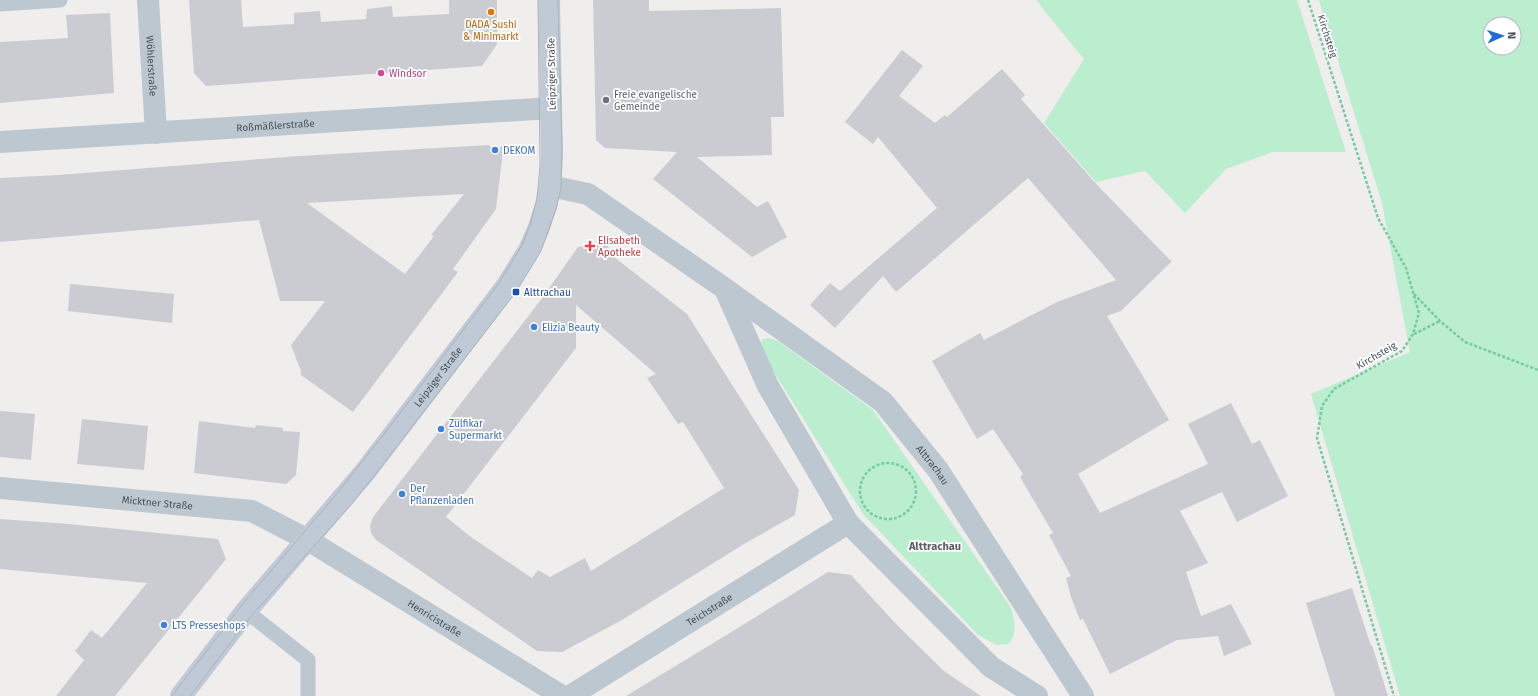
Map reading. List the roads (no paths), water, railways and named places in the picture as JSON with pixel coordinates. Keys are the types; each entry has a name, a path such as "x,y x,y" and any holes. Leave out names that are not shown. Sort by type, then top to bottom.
{"main road":[{"name":"Leipziger Straße","path":"181,696 246,611 365,472 506,287 529,250 546,206 550,186 552,157 549,0"}],"street":[{"name":"Wöhlerstraße","path":"148,0 156,133"},
{"name":"Roßmäßlerstraße","path":"0,142 551,108"},
{"name":"Alttrachau","path":"550,186 588,194 724,288 884,402 938,470 1083,696"},
{"path":"724,288 768,386 848,523 991,666 1037,696"},
{"name":"Micktner Straße","path":"0,488 252,512 308,540"},
{"name":"Teichstraße","path":"570,696 848,523"},
{"name":"Henricistraße","path":"308,540 562,696"}],"lane":[{"path":"0,4 60,0"},
{"path":"246,611 308,660 308,696"}],"tram line":[{"path":"172,696 241,606 334,497 388,429 499,283 522,245 530,225 537,198 540,166 538,0"},
{"path":"190,696 252,615 350,506 374,476 516,292 541,251 556,209 561,188 562,148 558,0"}],"place":[{"name":"DADA Sushi & Minimarkt","path":"491,12"},
{"name":"Windsor","path":"381,73"},
{"name":"Freie evangelische Gemeinde","path":"606,100"},
{"name":"DEKOM","path":"495,150"},
{"name":"Elisabeth Apotheke","path":"590,246"},
{"name":"Alttrachau","path":"516,292"},
{"name":"Elizia Beauty","path":"534,327"},
{"name":"Zülfikar Supermarkt","path":"441,429"},
{"name":"Der Pflanzenladen","path":"402,494"},
{"name":"LTS Presseshops","path":"164,625"}],"district":[{"name":"Alttrachau","path":"935,546"}]}
